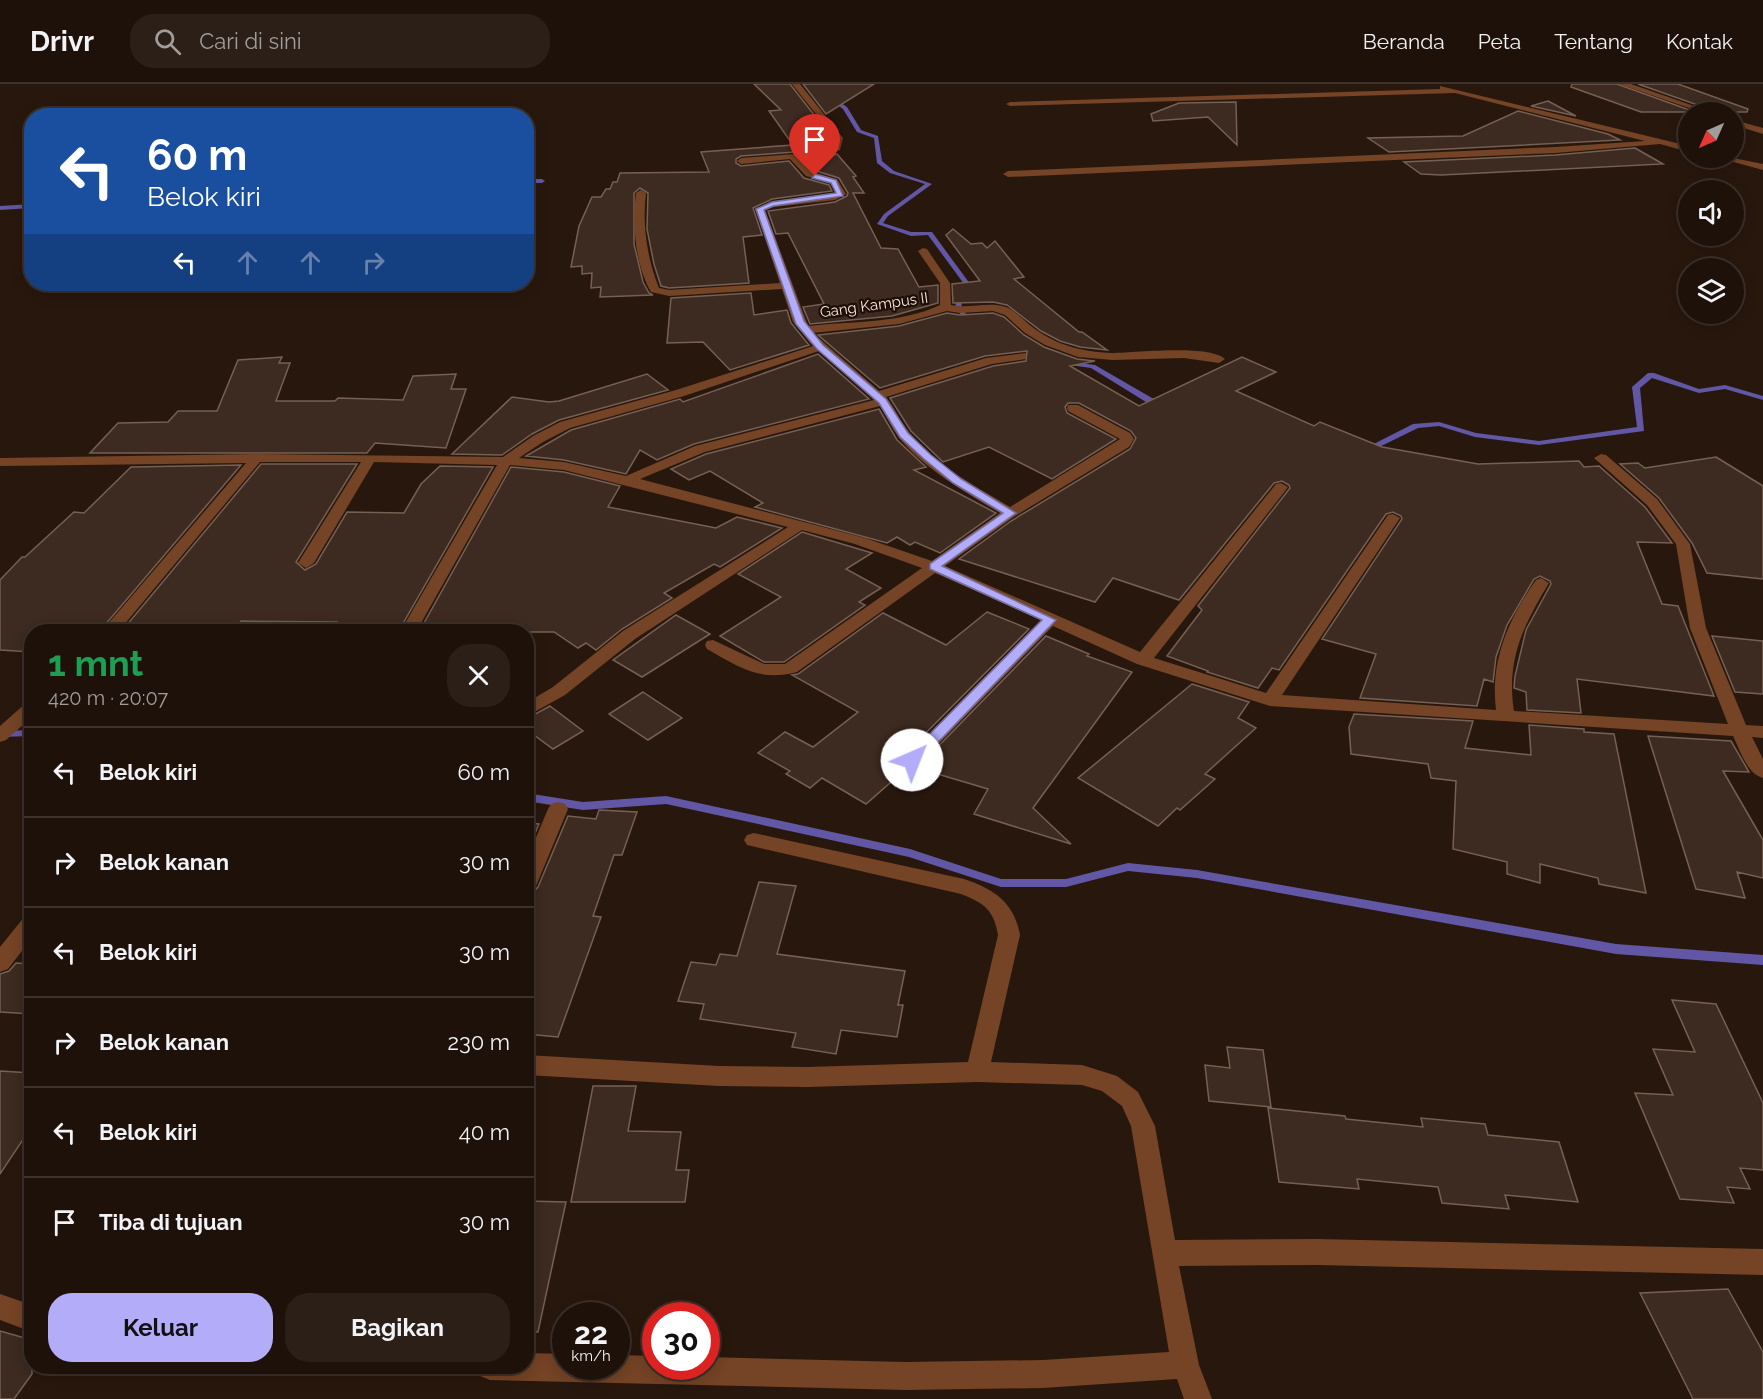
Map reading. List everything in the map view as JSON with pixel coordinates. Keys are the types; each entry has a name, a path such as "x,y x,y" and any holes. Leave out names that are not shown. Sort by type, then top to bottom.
{"street":[{"path":"741,161 831,152 838,146 839,138 796,84"},
{"path":"1428,84 1452,87 1678,141"},
{"path":"1623,84 1678,102"},
{"path":"1010,104 1452,87 1678,146"},
{"path":"1744,125 1763,131"},
{"path":"1008,174 1471,154 1660,142"},
{"path":"1744,156 1763,161"},
{"path":"793,157 808,174 832,180 841,194 772,204 760,209 785,286 805,330 820,347 880,399 904,435 927,457 957,481 1010,513"},
{"path":"1744,163 1763,167"},
{"path":"787,168 801,168"},
{"path":"641,193 639,220 650,275 656,290 669,293 785,286"},
{"path":"922,251 945,283 951,309"},
{"name":"Gang Kampus II","path":"805,330 904,319 951,309 1001,309 1013,315 1033,333 1056,347 1077,353 1111,358 1182,354 1220,359"},
{"path":"413,624 507,461 538,439 565,425 680,393 820,347"},
{"path":"627,480 720,443 880,399 990,361 1022,356"},
{"path":"713,645 761,670 782,671 791,668 1010,513 1124,444 1127,439 1125,436 1073,408"},
{"path":"116,624 258,458"},
{"path":"306,563 370,458"},
{"path":"0,462 370,458 507,461 564,466 627,480 860,541 934,567 1143,660 1270,700 1763,732"},
{"path":"1601,458 1652,502 1683,544 1698,628 1738,729 1752,757 1763,772"},
{"path":"1143,660 1281,487"},
{"path":"1270,700 1393,518"},
{"path":"534,706 559,691 629,635 799,526"},
{"path":"1506,716 1502,690 1504,664 1515,633 1541,584"},
{"path":"912,760 1050,620"},
{"path":"0,736 24,714"},
{"path":"534,867 558,809"},
{"path":"754,840 964,887 986,895 999,906 1008,921 1009,935 977,1072"},
{"path":"0,963 24,932"},
{"path":"534,1065 719,1076 807,1077 977,1072 1082,1075 1109,1083 1130,1099 1143,1126 1185,1365 1198,1399"},
{"path":"1164,1253 1317,1252 1763,1262"},
{"path":"0,1306 24,1316"},
{"path":"534,1367 906,1376 1043,1374 1185,1365"}],"building":[{"path":"754,84 790,84 829,134 820,135 830,146 820,150 741,156 736,159 736,163 741,166 789,161 804,178 829,185 832,191 772,199 753,208 762,235 743,237 749,283 669,288 661,286 654,264 647,229 648,193 640,188 634,193 634,244 643,282 649,293 653,295 600,297 601,287 591,288 592,273 582,274 582,266 571,267 579,226 592,197 601,197 606,189 610,189 613,182 617,182 620,173 709,172 701,152 793,145 769,111 781,110"},
{"path":"803,84 874,84 826,114"},
{"path":"1572,84 1617,84 1678,106 1678,112 1641,112 1571,87"},
{"path":"1638,84 1678,84 1728,102 1689,102"},
{"path":"1548,101 1576,116 1531,106"},
{"path":"1236,102 1237,145 1208,117 1153,121 1151,114 1179,103"},
{"path":"1518,111 1608,134 1620,140 1389,152 1368,138 1463,136"},
{"path":"1635,148 1663,164 1441,175 1421,174 1404,162 1555,155"},
{"path":"837,154 856,176 853,177 864,193 853,193 881,248 898,249 919,287 938,285 938,303 892,316 810,324 803,307 824,304 788,233 776,234 768,211 835,202 847,196 848,193 839,178 813,170 804,161"},
{"path":"953,229 971,244 982,243 987,248 995,241 1024,277 1014,279 1079,332 1107,350 1080,347 1060,341 1041,331 1007,305 993,302 953,303 952,284 980,281 946,235"},
{"path":"751,293 754,315 787,310 791,323 809,345 730,370 703,342 667,343 671,298"},
{"path":"947,313 960,315 993,313 1004,317 1024,335 1044,347 1077,359 1095,361 1070,366 1139,406 1242,357 1276,372 1236,391 1314,426 1320,422 1382,447 1478,464 1579,461 1584,467 1599,466 1645,507 1672,543 1637,542 1662,604 1678,606 1714,696 1577,679 1581,713 1527,710 1526,692 1514,688 1515,676 1526,630 1551,584 1550,581 1540,576 1534,579 1507,625 1496,657 1493,682 1484,679 1477,706 1360,698 1376,654 1322,639 1402,519 1393,512 1386,514 1279,670 1272,668 1258,688 1207,672 1167,656 1202,610 1198,606 1290,488 1282,481 1274,483 1179,600 1113,578 1095,602 959,559 1011,521 1130,449 1136,438 1131,431 1079,403 1068,403 1065,407 1067,413 1116,439 1052,479 989,447 943,462 911,431 890,398 993,366 1026,361 1027,351 985,356 880,388 818,335 899,326"},
{"path":"818,354 869,399 694,444 657,460 640,450 626,474 564,460 526,456 571,430 680,399 683,402"},
{"path":"282,357 279,363 290,363 276,401 335,401 338,398 403,400 413,376 456,374 451,389 466,389 446,448 375,443 367,453 90,453 118,423 168,422 178,411 217,411 238,360"},
{"path":"647,374 668,390 559,420 532,434 502,455 452,454 512,397 549,402 559,401"},
{"path":"879,409 897,440 926,467 914,470 996,513 940,553 915,542 910,545 897,537 887,543 755,507 763,503 710,471 689,480 671,469 706,454"},
{"path":"1716,457 1763,486 1763,579 1707,573 1692,543 1659,498 1620,464 1638,463 1645,468"},
{"path":"261,464 357,464 296,562 305,570 316,564 347,512 404,513 421,484 440,466 493,467 403,624 241,621 239,624 128,624"},
{"path":"241,465 106,624 24,624 24,652 0,650 0,580 22,557 25,557 74,512 84,513 131,467"},
{"path":"511,467 564,472 620,486 608,507 716,528 737,517 782,528 720,567 714,564 664,593 672,598 622,629 596,650 586,643 578,648 554,632 534,632 534,624 423,624"},
{"path":"802,532 872,553 846,569 881,588 859,602 865,605 784,662 764,662 720,636 781,597 738,574"},
{"path":"987,612 1029,629 904,755 901,761 907,768 866,804 822,778 810,788 786,774 790,771 758,753 785,732 813,747 858,712 792,675 798,674 883,613 946,645"},
{"path":"676,615 710,634 642,677 613,660"},
{"path":"1046,636 1089,654 1087,656 1132,672 1033,808 1071,844 974,814 988,789 917,768"},
{"path":"1712,636 1763,641 1763,694 1735,692"},
{"path":"1192,684 1249,702 1238,718 1256,728 1205,774 1215,779 1180,810 1177,808 1158,826 1078,778"},
{"path":"643,692 682,718 648,740 609,714"},
{"path":"550,706 583,731 553,749 534,735 534,715"},
{"path":"1354,714 1473,721 1465,748 1531,755 1529,725 1584,729 1584,732 1614,734 1646,893 1599,884 1598,878 1540,864 1540,883 1507,874 1507,862 1453,849 1456,781 1431,778 1428,764 1351,754 1349,727"},
{"path":"1648,736 1731,741 1749,772 1723,771 1763,840 1763,878 1737,872 1745,898 1696,889"},
{"path":"599,810 637,812 622,855 614,855 593,916 601,917 558,1037 534,1035 534,891 538,887 568,816 596,819"},
{"path":"534,824 539,824 534,836"},
{"path":"759,882 796,886 777,954 905,971 898,1005 903,1005 897,1037 841,1030 836,1054 792,1047 796,1033 700,1019 704,1004 678,1001 691,962 716,965 720,954 737,956"},
{"path":"16,963 24,964 24,1014 0,1012 0,974 9,971"},
{"path":"1672,1000 1716,1004 1763,1103 1763,1170 1740,1168 1750,1189 1727,1187 1734,1203 1680,1199 1635,1093 1673,1095 1653,1049 1695,1052"},
{"path":"1227,1047 1263,1050 1271,1107 1209,1101 1205,1065 1230,1068"},
{"path":"0,1071 24,1072 24,1138 0,1174"},
{"path":"593,1086 636,1086 628,1131 681,1132 676,1170 689,1170 685,1202 571,1202"},
{"path":"1268,1108 1423,1127 1421,1118 1485,1124 1488,1135 1559,1142 1578,1202 1505,1195 1509,1209 1442,1203 1438,1187 1357,1179 1359,1189 1279,1182"},
{"path":"534,1201 566,1202 538,1332 534,1332"},
{"path":"1728,1289 1763,1352 1763,1399 1693,1399 1640,1293"},
{"path":"0,1331 24,1338 24,1374 32,1374 14,1399 0,1399"}],"waterway":[{"path":"810,84 845,108 859,131 876,137 879,162 892,172 929,184 886,215 880,224 911,234 930,233 970,288 958,299 959,308 972,327"},
{"path":"534,181 542,181"},
{"path":"0,208 24,206"},
{"path":"1065,363 1093,366 1149,400 1162,404"},
{"path":"1364,451 1416,426 1439,424 1475,435 1539,443 1641,429 1636,387 1651,375 1699,391 1725,387 1763,398"},
{"path":"0,734 24,733"},
{"path":"534,798 583,806 666,800 910,853 1001,883 1066,883 1128,867 1197,874 1616,949 1763,960"}],"route":[{"path":"815,176 834,182 841,195 766,205 760,209 785,286 800,322 820,347 883,401 904,435 927,457 957,481 1010,513 934,567 1050,620 912,760"}]}
